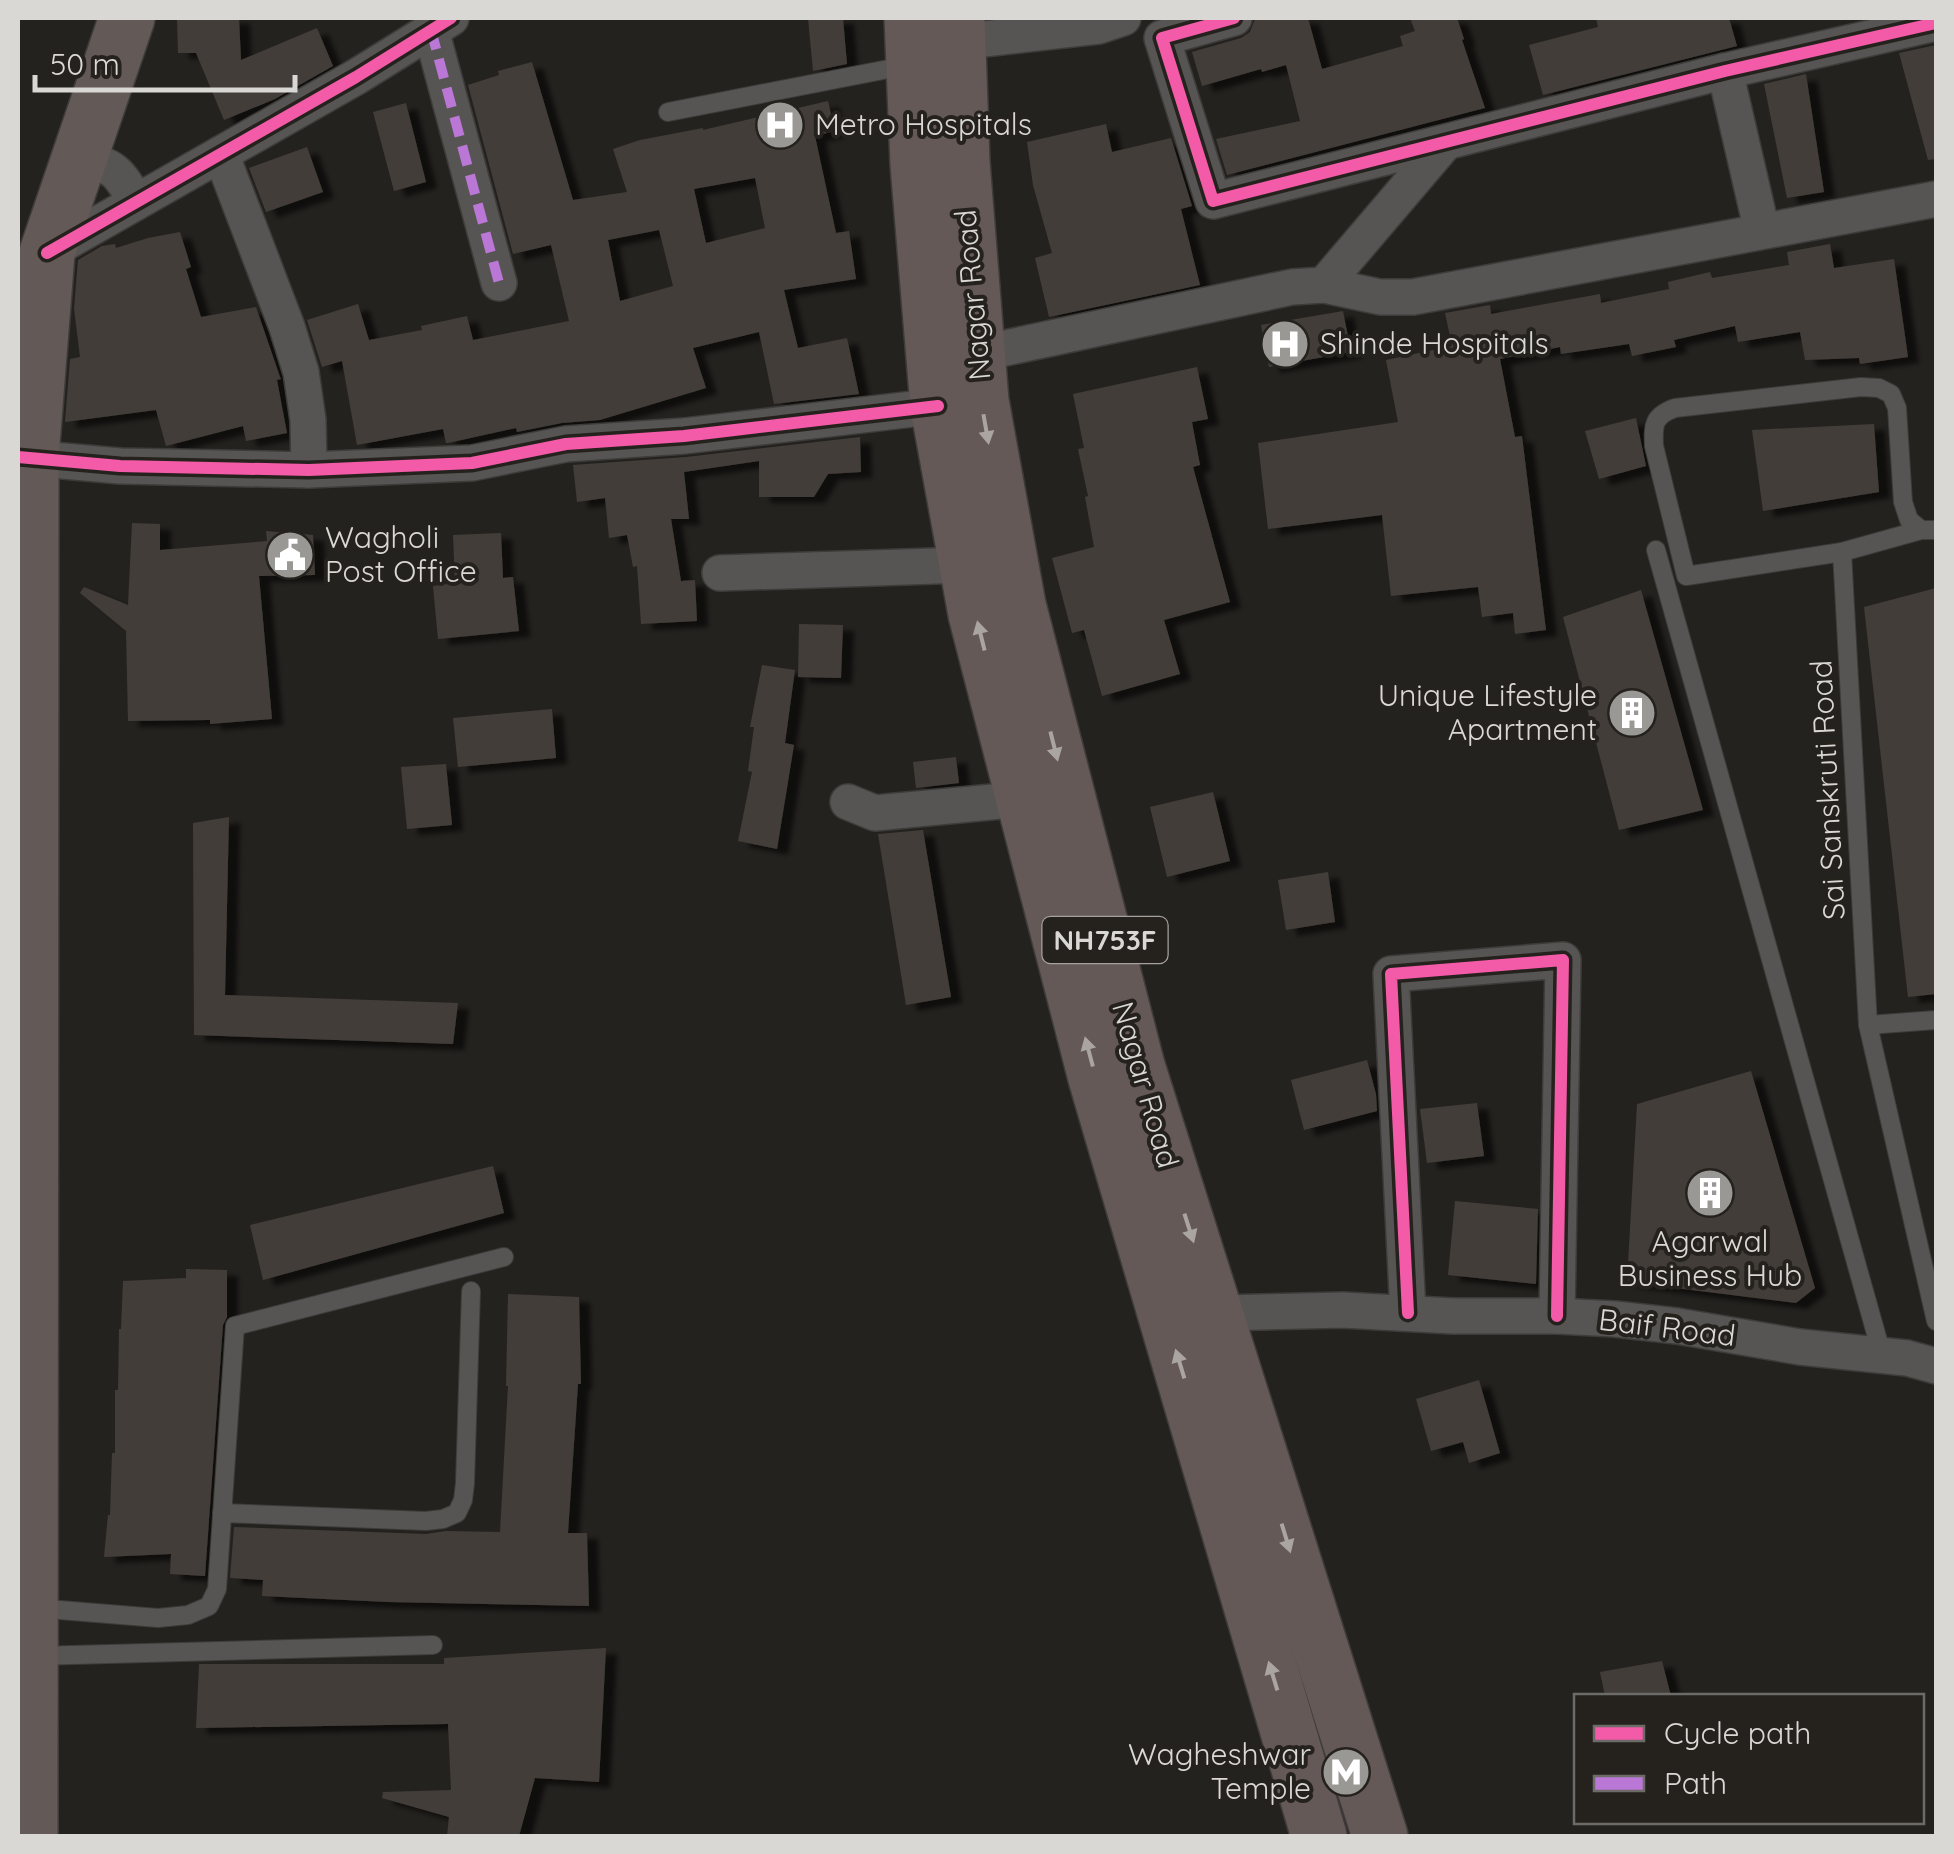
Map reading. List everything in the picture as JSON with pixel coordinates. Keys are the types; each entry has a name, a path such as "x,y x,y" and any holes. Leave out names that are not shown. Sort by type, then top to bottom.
{"highway":[{"name":"Nagar Road","path":"935,35 962,162 981,401 1018,605 1137,1066 1380,1836"},
{"name":"Nagar Road","path":"935,35 918,164 938,406 976,614 1096,1078 1319,1836"},
{"path":"1292,1742 1299,1836"}],"main road":[{"path":"30,1836 30,1632 24,1452 24,457 47,253 121,19"}],"street":[{"path":"935,35 1099,26 1124,18"},
{"path":"1234,18 1162,38 1212,201 1935,21"},
{"path":"47,253 356,77 441,24 499,283"},
{"path":"1725,71 1762,231"},
{"path":"1324,285 1445,143"},
{"path":"221,154 301,372 308,420 309,470"},
{"path":"78,160 101,162 114,169 136,202"},
{"path":"977,354 1292,287 1324,285 1380,297 1412,297 1936,198"},
{"path":"24,457 120,466 309,470 472,462 566,444 684,436 938,406"},
{"path":"720,573 966,565"},
{"path":"848,802 874,813 1024,799"},
{"path":"1408,1313 1392,974 1563,960 1558,1316"},
{"name":"Baif Road","path":"1216,1313 1344,1310 1558,1316 1677,1326 1800,1347 1907,1358 1936,1366"}],"lane":[{"path":"668,112 935,35"},
{"path":"1860,386 1879,388 1892,394 1897,408 1903,502 1909,520 1929,530 1842,552 1686,576 1654,446 1653,427 1662,413 1675,408 1860,386"},
{"path":"1656,550 1882,1355"},
{"name":"Sai Sanskruti Road","path":"1842,552 1868,1025 1936,1321"},
{"path":"1868,1025 1936,1020"},
{"path":"30,1632 188,1614 209,1606 217,1588 235,1326 504,1257"},
{"path":"222,1513 426,1520 457,1514 465,1482 471,1291"},
{"path":"30,1632 433,1645"}],"building":[{"path":"177,18 239,18 241,60 317,28 333,66 275,99 224,120 196,53 178,53"},
{"path":"808,18 843,18 847,64 813,71"},
{"path":"1308,18 1322,69 1403,46 1400,36 1415,31 1410,18 1457,18 1485,108 1227,175 1216,139 1300,121 1286,65 1202,86 1192,52 1241,38 1250,32 1255,19"},
{"path":"1596,18 1729,18 1737,46 1543,95 1529,45 1598,27"},
{"path":"1936,45 1936,159 1928,160 1899,53"},
{"path":"532,62 573,200 627,192 613,149 828,101 835,131 815,136 836,233 849,231 856,279 784,290 798,348 847,338 859,394 774,404 759,332 693,348 706,388 600,420 517,432 516,428 448,443 443,429 357,445 342,361 322,367 307,320 358,304 369,340 467,316 473,340 569,321 551,245 513,254 468,85 499,75 498,71","holes":["755,178 765,228 706,243 694,189","659,230 673,286 620,301 608,240"]},
{"path":"1806,74 1824,192 1787,198 1764,84"},
{"path":"406,103 426,182 394,191 373,112"},
{"path":"1106,124 1112,152 1171,138 1192,206 1181,209 1200,285 1049,317 1035,258 1052,253 1033,185 1027,142"},
{"path":"307,147 323,192 266,212 249,168"},
{"path":"180,232 191,267 186,269 201,317 256,307 281,379 277,380 287,433 246,441 243,426 166,446 156,410 65,422 70,359 80,357 74,309 78,260 102,246 115,244 116,248"},
{"path":"1830,244 1834,268 1894,259 1908,357 1860,364 1859,358 1805,360 1800,332 1738,342 1735,326 1674,340 1676,347 1632,356 1629,344 1561,354 1560,347 1500,359 1515,437 1522,436 1546,630 1515,634 1513,613 1482,617 1478,587 1391,596 1382,515 1268,529 1258,443 1398,422 1386,360 1452,346 1445,313 1490,305 1491,314 1600,294 1601,303 1669,289 1668,282 1710,272 1712,278 1789,265 1787,252"},
{"path":"1343,311 1351,352 1269,367 1261,325"},
{"path":"1197,367 1208,419 1192,422 1200,465 1193,467 1230,602 1164,620 1180,674 1102,696 1084,630 1072,633 1052,558 1094,547 1078,449 1084,448 1073,394"},
{"path":"1636,418 1646,466 1599,479 1585,431"},
{"path":"1874,424 1879,492 1763,511 1752,430"},
{"path":"860,437 861,472 828,474 814,497 759,497 759,461 684,472 689,519 671,519 681,581 695,580 697,621 641,624 637,566 633,567 627,535 609,538 605,498 577,502 573,465 686,457"},
{"path":"132,523 160,524 160,550 267,541 266,531 313,535 315,575 259,576 272,719 210,724 210,720 128,721 126,631 80,593 84,587 128,605"},
{"path":"501,533 503,578 513,577 519,631 438,639 433,586 455,583 453,535"},
{"path":"1936,588 1936,994 1908,997 1864,607"},
{"name":"Unique Lifestyle Apartment","path":"1641,590 1703,810 1619,830 1563,617"},
{"path":"799,624 843,625 841,678 798,677"},
{"path":"762,665 795,670 785,743 794,745 777,849 738,841 752,772 748,771 754,727 750,727"},
{"path":"552,709 556,758 458,767 453,718"},
{"path":"956,757 959,783 916,788 913,762"},
{"path":"446,764 452,825 407,829 401,767"},
{"path":"1213,792 1230,861 1167,877 1150,807"},
{"path":"229,817 225,995 458,1003 453,1044 194,1035 193,823"},
{"path":"923,830 951,997 906,1005 878,834"},
{"path":"1328,872 1335,922 1286,930 1278,880"},
{"path":"1367,1060 1377,1111 1304,1130 1291,1080"},
{"name":"Agarwal Business Hub","path":"1751,1071 1815,1288 1796,1303 1627,1282 1637,1104"},
{"path":"1477,1103 1484,1156 1427,1163 1420,1109"},
{"path":"493,1166 504,1213 263,1280 250,1225"},
{"path":"1455,1201 1538,1209 1536,1284 1448,1275"},
{"path":"186,1269 227,1270 227,1317 223,1325 205,1576 170,1574 171,1554 104,1557 115,1453 123,1281 186,1278"},
{"path":"508,1294 579,1297 581,1384 568,1533 587,1533 589,1606 262,1596 263,1580 230,1578 234,1527 426,1534 500,1532 508,1386"},
{"path":"1479,1380 1500,1453 1469,1463 1463,1442 1431,1451 1416,1399"},
{"path":"606,1648 599,1782 535,1778 519,1836 447,1836 449,1817 382,1798 383,1792 451,1790 448,1724 196,1728 199,1664 444,1664 444,1658"},
{"path":"1662,1661 1670,1694 1605,1694 1600,1672"}],"marked path":[{"path":"431,30 499,283"}],"cycle path":[{"path":"47,253 356,77 451,18"},
{"path":"1234,18 1162,38 1213,201 1725,71 1936,23"},
{"path":"18,457 120,466 309,470 472,463 566,444 684,436 938,406"},
{"path":"1408,1313 1391,974 1563,960 1557,1316"}],"place":[{"name":"Metro Hospitals","path":"780,125"},
{"name":"Shinde Hospitals","path":"1285,344"},
{"name":"Wagholi Post Office","path":"290,555"},
{"name":"Unique Lifestyle Apartment","path":"1632,713"},
{"name":"Agarwal Business Hub","path":"1710,1193"},
{"name":"Wagheshwar Temple","path":"1346,1772"}]}
